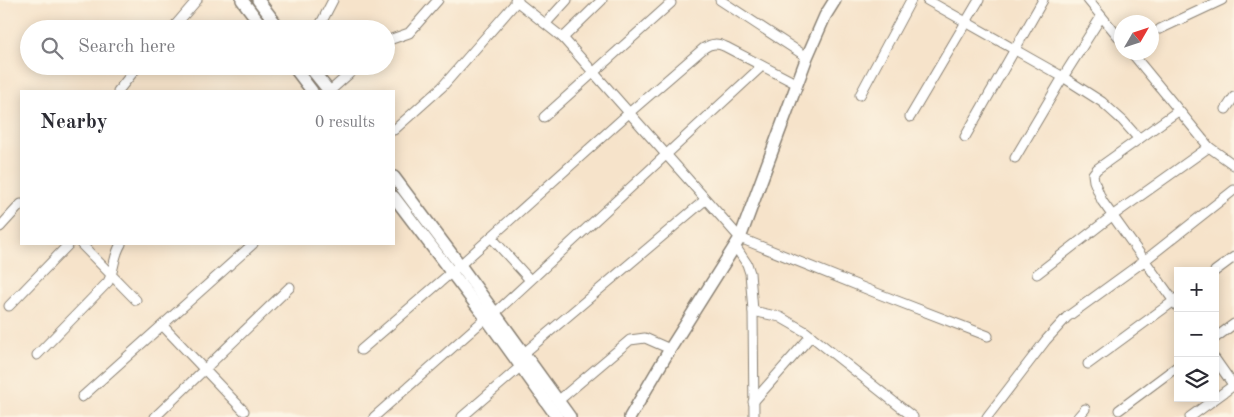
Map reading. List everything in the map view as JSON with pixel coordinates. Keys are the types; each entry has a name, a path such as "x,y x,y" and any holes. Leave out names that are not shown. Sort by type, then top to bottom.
{"street":[{"path":"180,20 197,0"},
{"path":"242,0 257,20"},
{"path":"258,0 273,20"},
{"path":"323,20 333,0"},
{"path":"395,38 408,33 438,0"},
{"path":"395,129 447,81 517,0 546,23 563,38 630,112 705,200 737,242 750,273 753,311 754,417"},
{"path":"546,23 567,0"},
{"path":"563,38 602,0"},
{"path":"720,0 807,57"},
{"path":"630,417 670,348 737,242 796,84 825,16 835,0"},
{"path":"860,95 911,0"},
{"path":"927,0 1063,77 1102,102 1139,139"},
{"path":"910,117 979,0"},
{"path":"965,137 1044,0"},
{"path":"1088,0 1114,32"},
{"path":"1160,29 1222,0"},
{"path":"544,117 671,3"},
{"path":"1015,158 1101,17"},
{"path":"361,350 456,268 630,112 710,44 726,47 796,84"},
{"path":"1137,60 1209,147 1234,165"},
{"path":"374,417 530,280 762,66"},
{"path":"119,90 131,75"},
{"path":"300,75 311,90"},
{"path":"316,75 328,90"},
{"path":"330,90 348,75"},
{"path":"1226,109 1234,97"},
{"path":"1174,299 1144,261 1102,201 1093,174 1097,169 1178,111"},
{"path":"1037,274 1112,216 1209,147"},
{"path":"395,177 490,315 523,354 570,417"},
{"path":"987,417 1055,328 1234,190"},
{"path":"395,198 456,268"},
{"path":"523,354 705,200"},
{"path":"0,227 20,205"},
{"path":"491,237 530,280"},
{"path":"737,242 988,336"},
{"path":"9,306 68,245"},
{"path":"82,245 136,300"},
{"path":"37,355 103,288 112,275 115,255 120,245"},
{"path":"82,397 252,245"},
{"path":"1219,268 1234,257"},
{"path":"155,417 290,287"},
{"path":"1088,364 1174,303"},
{"path":"753,311 780,317 792,323 913,417"},
{"path":"490,315 520,367 553,416"},
{"path":"1219,335 1234,324"},
{"path":"163,326 244,411"},
{"path":"753,402 811,336"},
{"path":"558,401 630,340 645,338 670,348"},
{"path":"1190,417 1234,386 1219,365"},
{"path":"462,417 520,367"},
{"path":"1119,410 1174,369"},
{"path":"1078,417 1085,408"}]}
